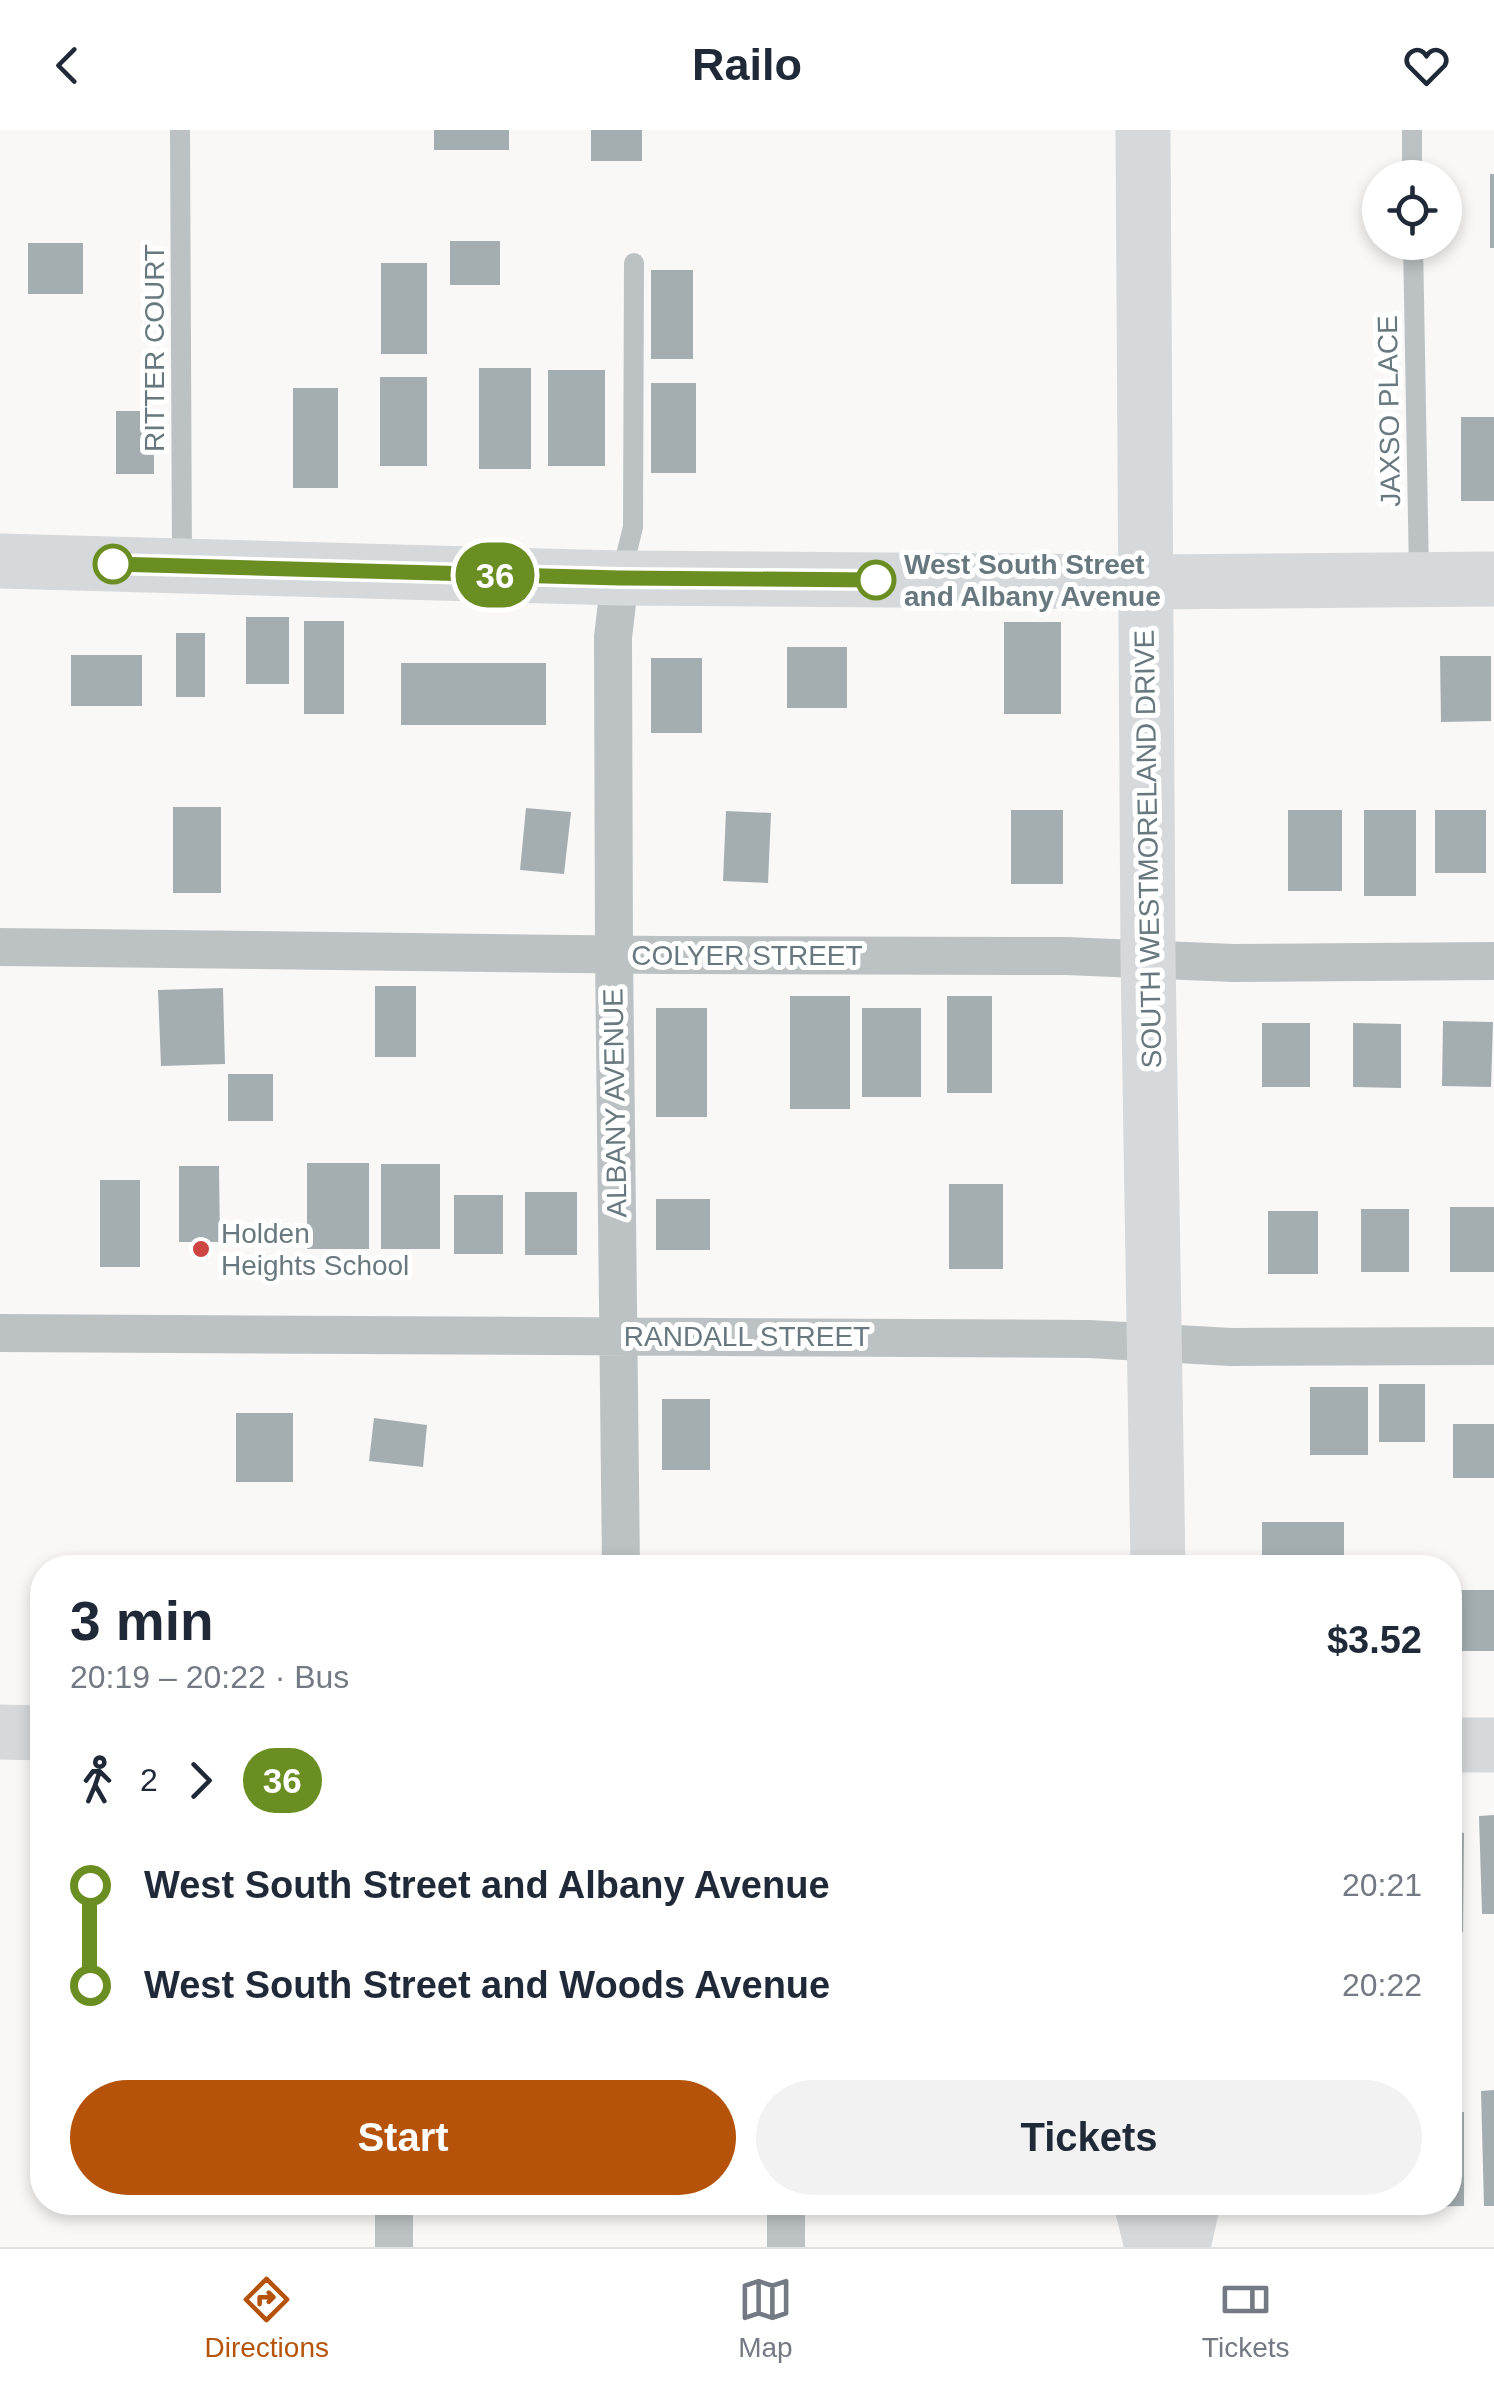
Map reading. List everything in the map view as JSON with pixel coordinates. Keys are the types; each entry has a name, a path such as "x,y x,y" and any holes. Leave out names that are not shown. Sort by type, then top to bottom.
{"main road":[{"name":"SOUTH WESTMORELAND DRIVE","path":"1143,130 1148,958 1158,1555"},
{"path":"0,561 620,578 1145,582 1494,579"},
{"path":"0,1732 30,1733"},
{"path":"1462,1746 1494,1745"},
{"path":"1145,2215 1152,2247"},
{"path":"1183,2247 1190,2215"}],"street":[{"name":"ALBANY AVENUE","path":"620,578 612,637 622,1555"},
{"name":"COLYER STREET","path":"0,948 1066,956 1234,963 1494,961"},
{"name":"RANDALL STREET","path":"0,1333 1090,1339 1232,1347 1494,1346"},
{"path":"394,2215 394,2247"},
{"path":"786,2215 786,2247"}],"lane":[{"name":"RITTER COURT","path":"180,130 182,566"},
{"path":"1412,130 1412,160"},
{"name":"JAXSO PLACE","path":"1414,260 1419,580"},
{"path":"620,578 633,526 634,263"}],"building":[{"path":"434,130 509,130 509,150 434,150"},
{"path":"591,130 642,130 642,161 591,161"},
{"path":"1490,174 1494,174 1494,248 1490,248"},
{"path":"450,241 500,241 500,285 450,285"},
{"path":"28,243 83,243 83,294 28,294"},
{"path":"381,263 427,263 427,354 381,354"},
{"path":"651,270 693,270 693,359 651,359"},
{"path":"479,368 531,368 531,469 479,469"},
{"path":"548,370 605,370 605,466 548,466"},
{"path":"380,377 427,377 427,466 380,466"},
{"path":"651,383 696,383 696,473 651,473"},
{"path":"293,388 338,388 338,488 293,488"},
{"path":"116,411 154,411 154,474 116,474"},
{"path":"1461,417 1494,417 1494,501 1461,501"},
{"path":"246,617 289,617 289,684 246,684"},
{"path":"304,621 344,621 344,714 304,714"},
{"path":"1004,622 1061,622 1061,714 1004,714"},
{"path":"176,633 205,633 205,697 176,697"},
{"path":"787,647 847,647 847,708 787,708"},
{"path":"71,655 142,655 142,706 71,706"},
{"path":"1440,656 1491,656 1491,721 1441,722"},
{"path":"651,658 702,658 702,733 651,733"},
{"path":"401,663 546,663 546,725 401,725"},
{"path":"173,807 221,807 221,893 173,893"},
{"path":"526,808 571,812 564,874 520,870"},
{"path":"1011,810 1063,810 1063,884 1011,884"},
{"path":"1288,810 1342,810 1342,891 1288,891"},
{"path":"1364,810 1416,810 1416,896 1364,896"},
{"path":"1435,810 1486,810 1486,873 1435,873"},
{"path":"726,811 771,813 768,883 723,881"},
{"path":"375,986 416,986 416,1057 375,1057"},
{"path":"223,988 225,1064 161,1066 158,990"},
{"path":"790,996 850,996 850,1109 790,1109"},
{"path":"947,996 992,996 992,1093 947,1093"},
{"path":"656,1008 707,1008 707,1117 656,1117"},
{"path":"862,1008 921,1008 921,1097 862,1097"},
{"path":"1443,1021 1493,1022 1491,1087 1442,1086"},
{"path":"1262,1023 1310,1023 1310,1087 1262,1087"},
{"path":"1353,1023 1401,1024 1401,1088 1353,1087"},
{"path":"228,1074 273,1074 273,1121 228,1121"},
{"path":"307,1163 369,1163 369,1249 307,1249"},
{"path":"381,1164 440,1164 440,1249 381,1249"},
{"path":"179,1166 219,1166 220,1242 179,1242"},
{"path":"100,1180 140,1180 140,1267 100,1267"},
{"path":"949,1184 1003,1184 1003,1269 949,1269"},
{"path":"525,1192 577,1192 577,1255 525,1255"},
{"path":"454,1195 503,1195 503,1254 454,1254"},
{"path":"656,1199 710,1199 710,1250 656,1250"},
{"path":"1450,1207 1494,1207 1494,1272 1450,1272"},
{"path":"1361,1209 1409,1209 1409,1272 1361,1272"},
{"path":"1268,1211 1318,1211 1318,1274 1268,1274"},
{"path":"1379,1384 1425,1384 1425,1442 1379,1442"},
{"path":"1310,1387 1368,1387 1368,1455 1310,1455"},
{"path":"662,1399 710,1399 710,1470 662,1470"},
{"path":"236,1413 293,1413 293,1482 236,1482"},
{"path":"374,1418 427,1425 423,1467 369,1461"},
{"path":"1453,1424 1494,1424 1494,1478 1453,1478"},
{"path":"1262,1522 1344,1522 1344,1555 1262,1555"},
{"path":"1462,1590 1494,1590 1494,1651 1462,1651"},
{"path":"1494,1815 1494,1914 1482,1914 1479,1816"},
{"path":"1462,1833 1464,1833 1462,1932"},
{"path":"1494,2090 1494,2206 1484,2206 1481,2091"},
{"path":"1462,2112 1464,2112 1462,2206"}],"bus line":[{"name":"36","path":"113,564 620,578 876,580"}],"place":[{"name":"West South Street and Albany Avenue","path":"876,580"},
{"name":"Holden Heights School","path":"201,1249"}]}
